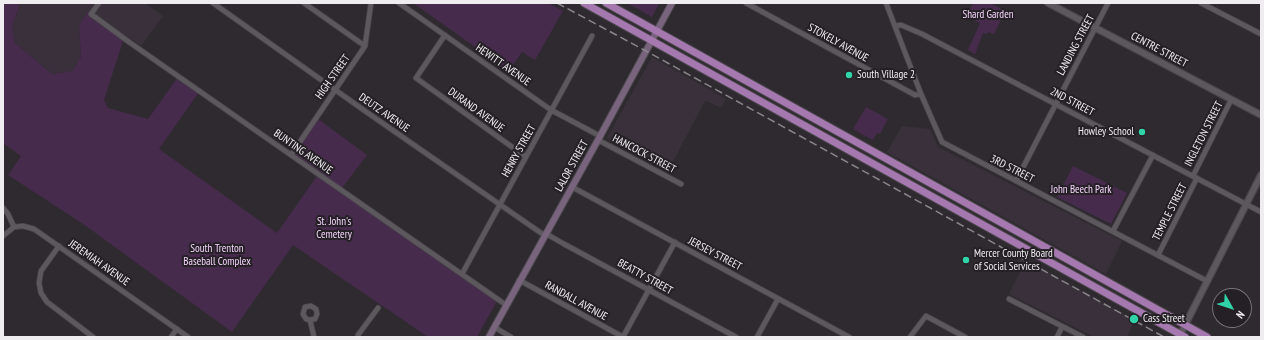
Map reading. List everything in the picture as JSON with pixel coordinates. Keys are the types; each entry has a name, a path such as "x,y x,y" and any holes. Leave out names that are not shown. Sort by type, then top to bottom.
{"highway":[{"path":"584,3 990,228 1181,336"},
{"path":"606,3 1207,337"}],"main road":[{"name":"LALOR STREET","path":"489,337 672,3"}],"street":[{"name":"BUNTING AVENUE","path":"98,3 91,14 506,305"},
{"name":"DEUTZ AVENUE","path":"213,3 541,233 546,234"},
{"path":"304,3 365,46"},
{"name":"HIGH STREET","path":"291,155 365,46 371,3"},
{"name":"HEWITT AVENUE","path":"398,3 551,110 599,138"},
{"name":"STOKELY AVENUE","path":"746,3 915,95 922,94"},
{"path":"886,3 895,26"},
{"name":"CENTRE STREET","path":"1048,3 1261,115"},
{"name":"LANDING STREET","path":"1016,181 1108,3"},
{"path":"1201,3 1261,34"},
{"name":"2ND STREET","path":"895,26 901,25 908,28 1261,212"},
{"name":"3RD STREET","path":"895,26 942,142 1207,281"},
{"name":"DURAND AVENUE","path":"445,36 416,78 526,156"},
{"name":"HENRY STREET","path":"462,274 592,36"},
{"name":"INGLETON STREET","path":"1195,177 1231,100"},
{"name":"HANCOCK STREET","path":"599,138 681,184"},
{"path":"1113,231 1153,155"},
{"path":"1181,336 1185,325 1261,175"},
{"name":"TEMPLE STREET","path":"1158,255 1195,177"},
{"name":"JERSEY STREET","path":"572,187 849,337"},
{"path":"3,208 14,227 3,236"},
{"name":"JEREMIAH AVENUE","path":"14,227 23,226 34,229 188,337"},
{"name":"BEATTY STREET","path":"546,234 736,337"},
{"path":"623,337 675,242"},
{"path":"59,246 41,271 38,282 41,293 47,302 92,337"},
{"name":"RANDALL AVENUE","path":"519,280 623,337"},
{"path":"757,337 778,299"},
{"path":"1009,299 1082,337"},
{"path":"358,337 378,308"},
{"path":"910,337 926,316 965,337"},
{"path":"310,320 314,337"},
{"path":"1057,337 1062,327"},
{"path":"494,328 511,337"},
{"path":"171,337 177,329"}],"shaded area":[{"path":"20,3 145,3 163,16 141,46 89,10 79,25 81,57 72,71 52,74 15,43 12,28"},
{"path":"652,57 726,99 721,108 705,101 668,171 607,138"},
{"path":"902,126 930,129 938,147 1122,241 1106,274 887,152"},
{"path":"1018,255 1129,317 1133,324 1127,337 1094,337 1009,294 1020,272"}],"green space":[{"path":"3,3 20,3 12,28 15,43 52,74 72,71 81,57 79,25 89,10 125,35 104,100 108,108 148,119 180,74 201,89 159,149 277,233 319,173 289,152 314,116 367,155 342,188 498,299 477,337 428,337 293,245 232,332 83,224 8,175 21,156 3,143"},
{"path":"413,3 548,3 563,11 535,60 522,52 509,71"},
{"path":"627,3 659,3 652,17"},
{"name":"Shard Garden","path":"973,3 991,3 1005,11 994,34 988,32 987,34 983,33 975,54 968,50 980,23 966,17"},
{"path":"866,107 888,119 880,134 877,133 873,140 853,129"},
{"name":"John Beech Park","path":"1073,166 1127,193 1111,224 1057,197"}],"railway":[{"path":"557,3 1164,337"}],"place":[{"name":"South Village 2","path":"849,75"},
{"name":"Howley School","path":"1142,132"},
{"name":"Mercer County Board of Social Services","path":"966,260"},
{"name":"Cass Street","path":"1134,319"}],"park label":[{"name":"St. John's Cemetery","path":"334,228"},
{"name":"South Trenton Baseball Complex","path":"217,255"}]}
